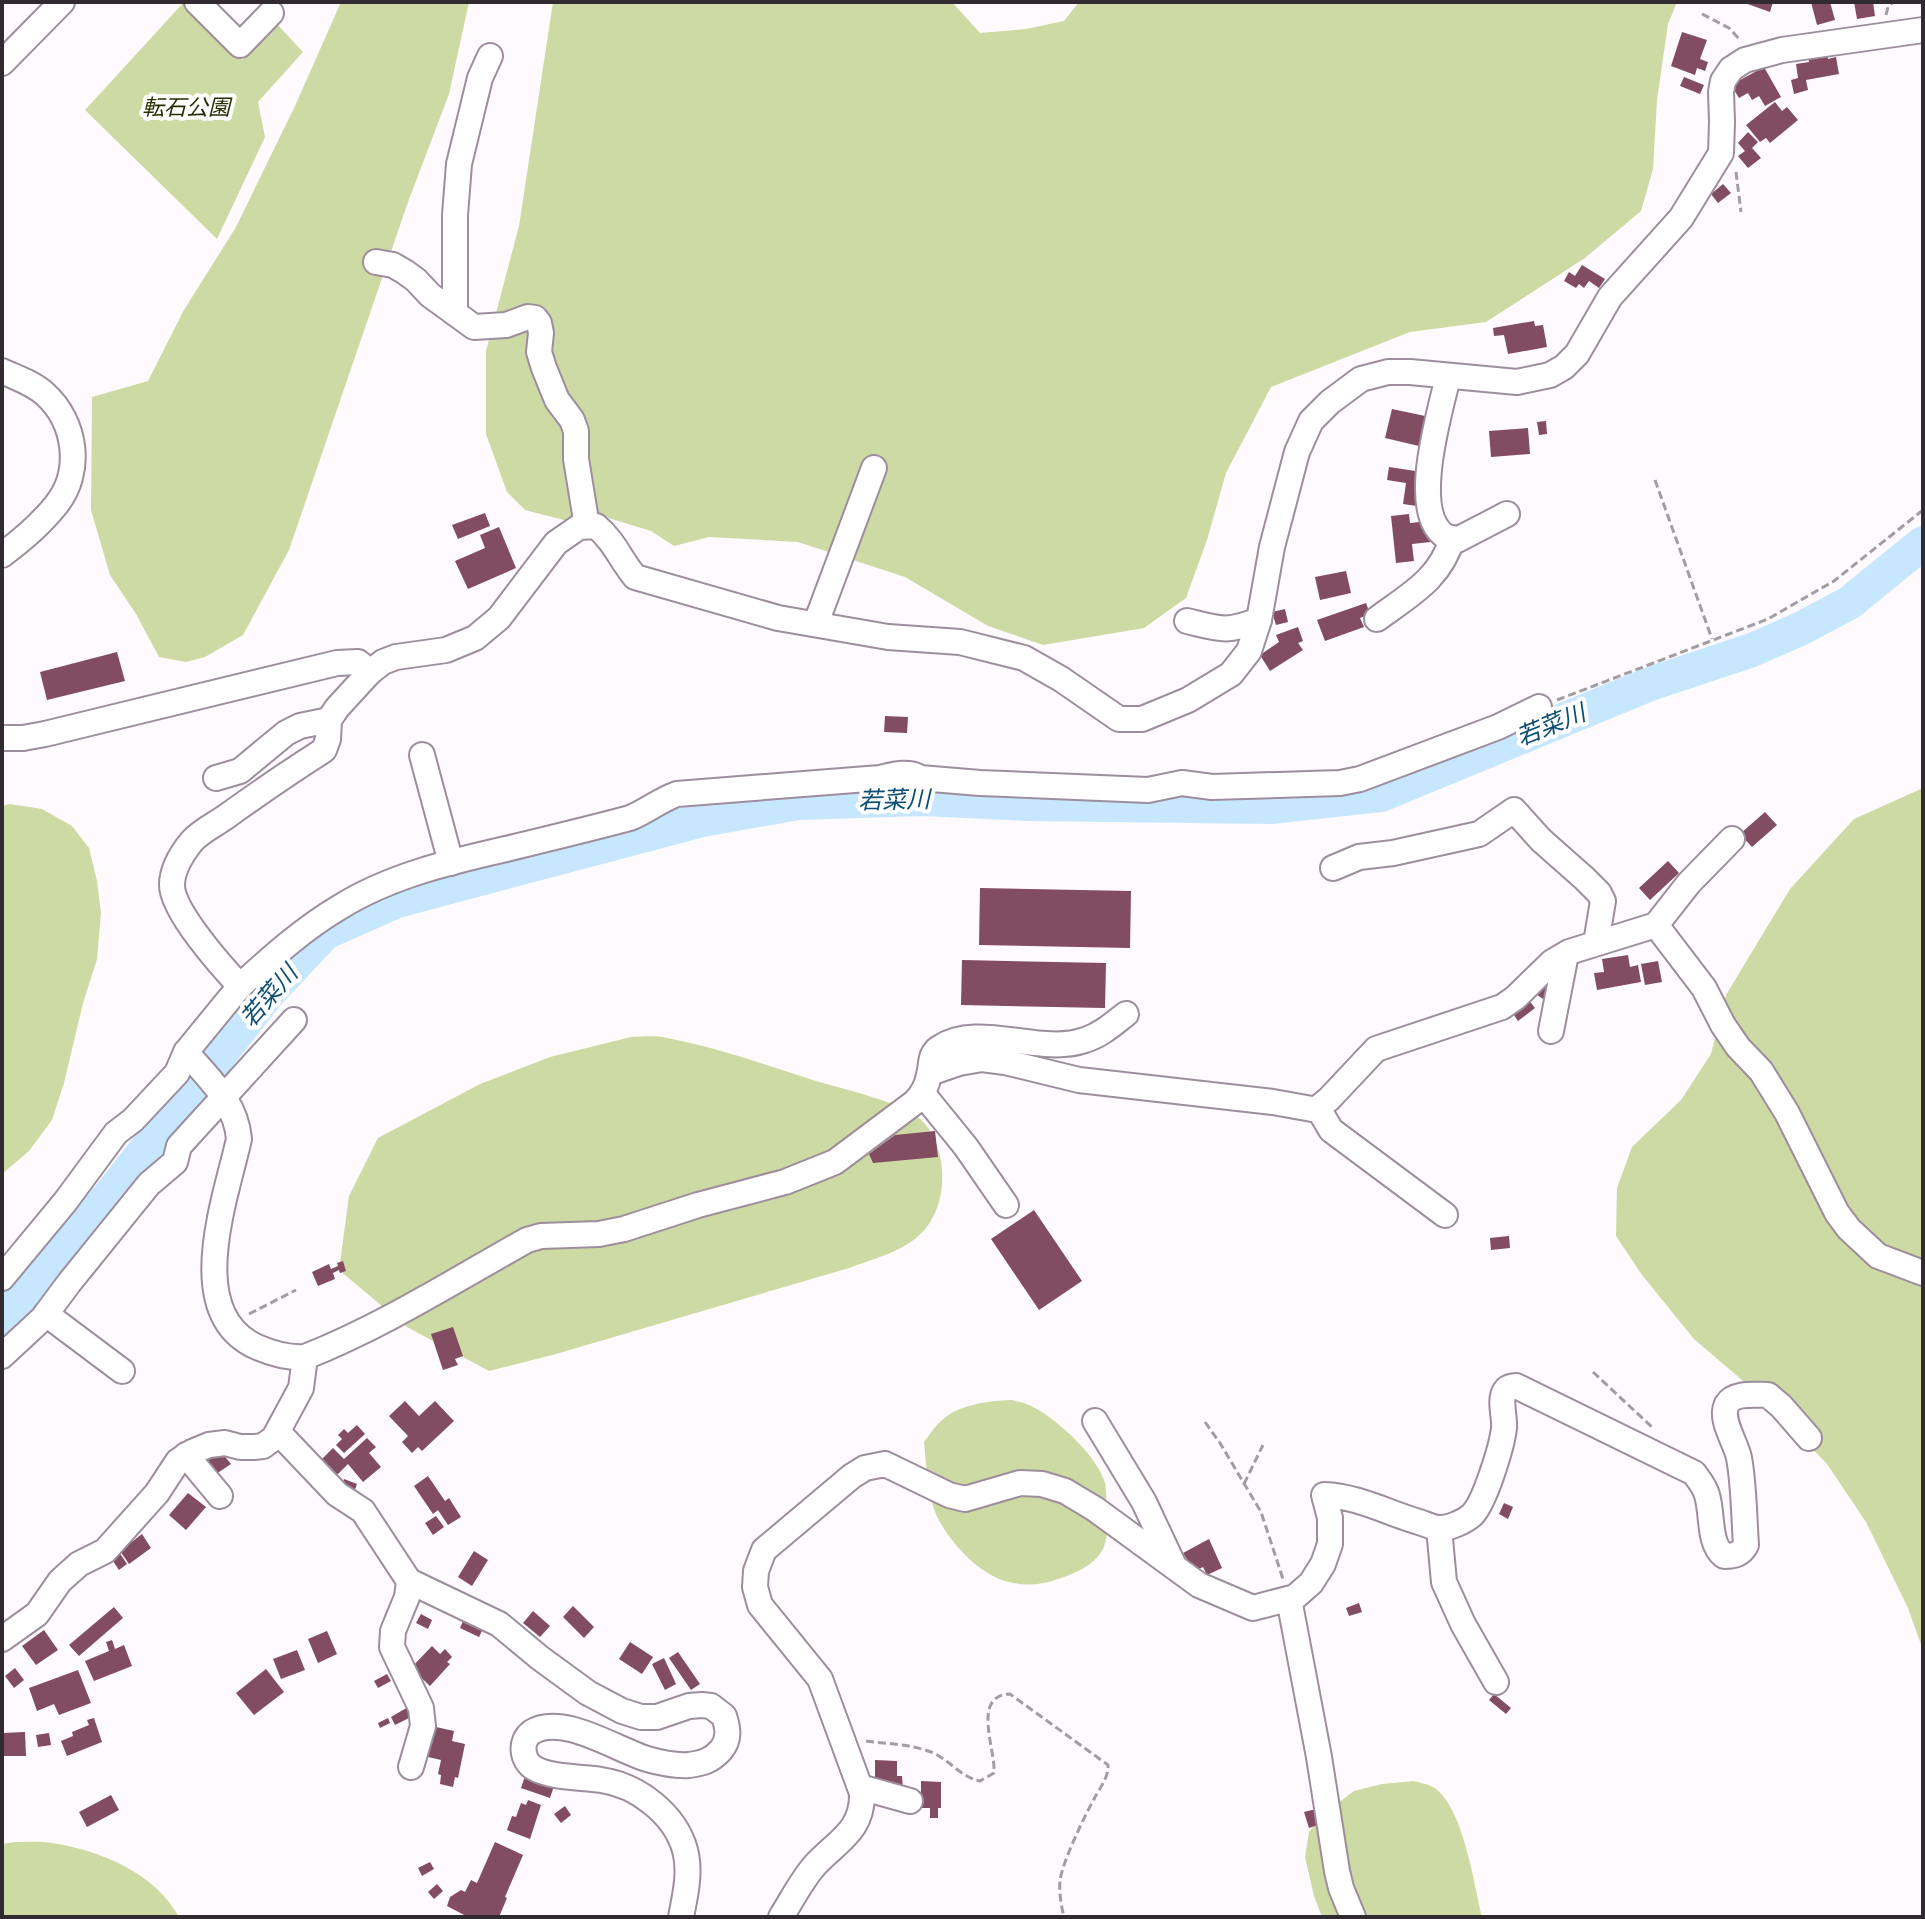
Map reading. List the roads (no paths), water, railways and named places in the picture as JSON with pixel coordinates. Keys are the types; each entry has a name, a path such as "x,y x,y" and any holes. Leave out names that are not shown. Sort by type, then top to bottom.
{"street":[{"path":"2,63 62,2"},
{"path":"197,2 240,45 271,13"},
{"path":"240,986 223,969 183,915 174,896 172,885 175,869 193,841 324,750 329,720 337,708 383,662 396,657 446,650 475,638 499,618 556,543 579,527 596,526 610,538 635,577 778,618 888,637 960,642 1024,658 1119,719 1142,719 1188,700 1231,674 1249,651 1259,620 1272,547 1297,452 1311,421 1330,402 1361,379 1388,372 1517,382 1550,375 1564,367 1577,354 1610,297 1681,218 1721,153 1721,92 1723,81 1731,69 1754,57 1812,45 1923,30"},
{"path":"455,313 455,215 459,164 480,78 490,56"},
{"path":"376,262 398,268 474,327 506,325 528,317 535,318 539,323 539,352 544,368 557,400 576,431 576,459 587,526"},
{"path":"2,371 43,392 59,409 68,427 74,459 70,481 58,504 22,541 2,555"},
{"path":"1448,377 1431,453 1427,488 1429,508 1438,528 1446,537 1457,540 1507,514"},
{"path":"816,623 874,468"},
{"path":"1377,619 1423,586 1448,555 1452,538"},
{"path":"1187,621 1220,629 1239,628 1259,620"},
{"path":"2,738 45,734 337,663 358,662 370,672"},
{"path":"2,1278 65,1202 116,1133 133,1120 177,1073 240,986 281,948 313,924 343,905 397,879 630,818 677,794 902,774 980,783 1148,790 1182,783 1212,787 1340,783 1360,779 1498,727 1539,707"},
{"path":"216,778 240,771 286,733 300,726 329,720"},
{"path":"422,755 451,863"},
{"path":"1333,868 1359,857 1393,853 1479,834 1514,810 1541,840 1599,893 1603,901 1596,943"},
{"path":"927,1083 959,1063 982,1059 1079,1080 1318,1108 1376,1049 1502,1007 1552,962 1566,954 1656,925 1689,883 1732,839"},
{"path":"1656,925 1704,988 1738,1047 1761,1071 1787,1113 1837,1213 1849,1229 1878,1256 1923,1273"},
{"path":"1551,1031 1566,954"},
{"path":"188,1055 222,1094 238,1126 239,1139 218,1228 214,1271 216,1295 224,1318 233,1340 295,1358 305,1357 403,1312 527,1240 624,1229 785,1182 835,1162 915,1102 927,1083 931,1057 938,1048 961,1039 992,1037 1047,1045 1082,1042 1126,1014"},
{"path":"2,1356 46,1314 149,1184 175,1162 179,1146 222,1094 294,1020"},
{"path":"927,1083 1006,1205"},
{"path":"1318,1108 1331,1130 1445,1215"},
{"path":"46,1314 122,1371"},
{"path":"2,1639 37,1614 60,1581 79,1564 105,1551 186,1455 216,1443 263,1446 274,1438 301,1388 305,1357"},
{"path":"781,1917 814,1866 853,1828 862,1808 860,1787 820,1679 760,1605 755,1587 756,1571 764,1550 865,1468 885,1464 949,1495 965,1499 1020,1483 1042,1484 1065,1491 1095,1509 1199,1585 1253,1608 1295,1597 1311,1583 1323,1564 1330,1544 1330,1518 1324,1495 1364,1503 1439,1528 1453,1526 1472,1515 1487,1487 1501,1445 1503,1400 1508,1387 1516,1386 1694,1473 1707,1493 1714,1543 1724,1556 1742,1552 1746,1545 1739,1457 1724,1418 1727,1405 1741,1395 1768,1395 1809,1438"},
{"path":"1095,1421 1144,1502 1174,1567"},
{"path":"278,1432 337,1494 363,1511 409,1581 499,1624 588,1693 622,1711 641,1717 657,1717 702,1705 711,1706 724,1716 728,1735 725,1745 710,1761 695,1764 675,1766 645,1759 597,1738 559,1727 539,1729 530,1733 524,1741 524,1751 533,1768 621,1785 648,1799 674,1825 686,1851 687,1863 681,1917"},
{"path":"186,1455 220,1496"},
{"path":"1439,1528 1444,1582 1463,1624 1496,1682"},
{"path":"409,1581 407,1597 393,1631 392,1647 421,1708 423,1726 411,1767"},
{"path":"1289,1599 1337,1871 1353,1917"},
{"path":"860,1787 910,1801"}],"waterway":[{"name":"若菜川","path":"2,1318 110,1195 267,995 325,933 397,901 702,820 798,803 923,799 1028,804 1270,807 1381,795 1650,684 1752,650 1800,629 1849,603 1923,543"}],"park label":[{"name":"転石公園","path":"186,107"}]}
